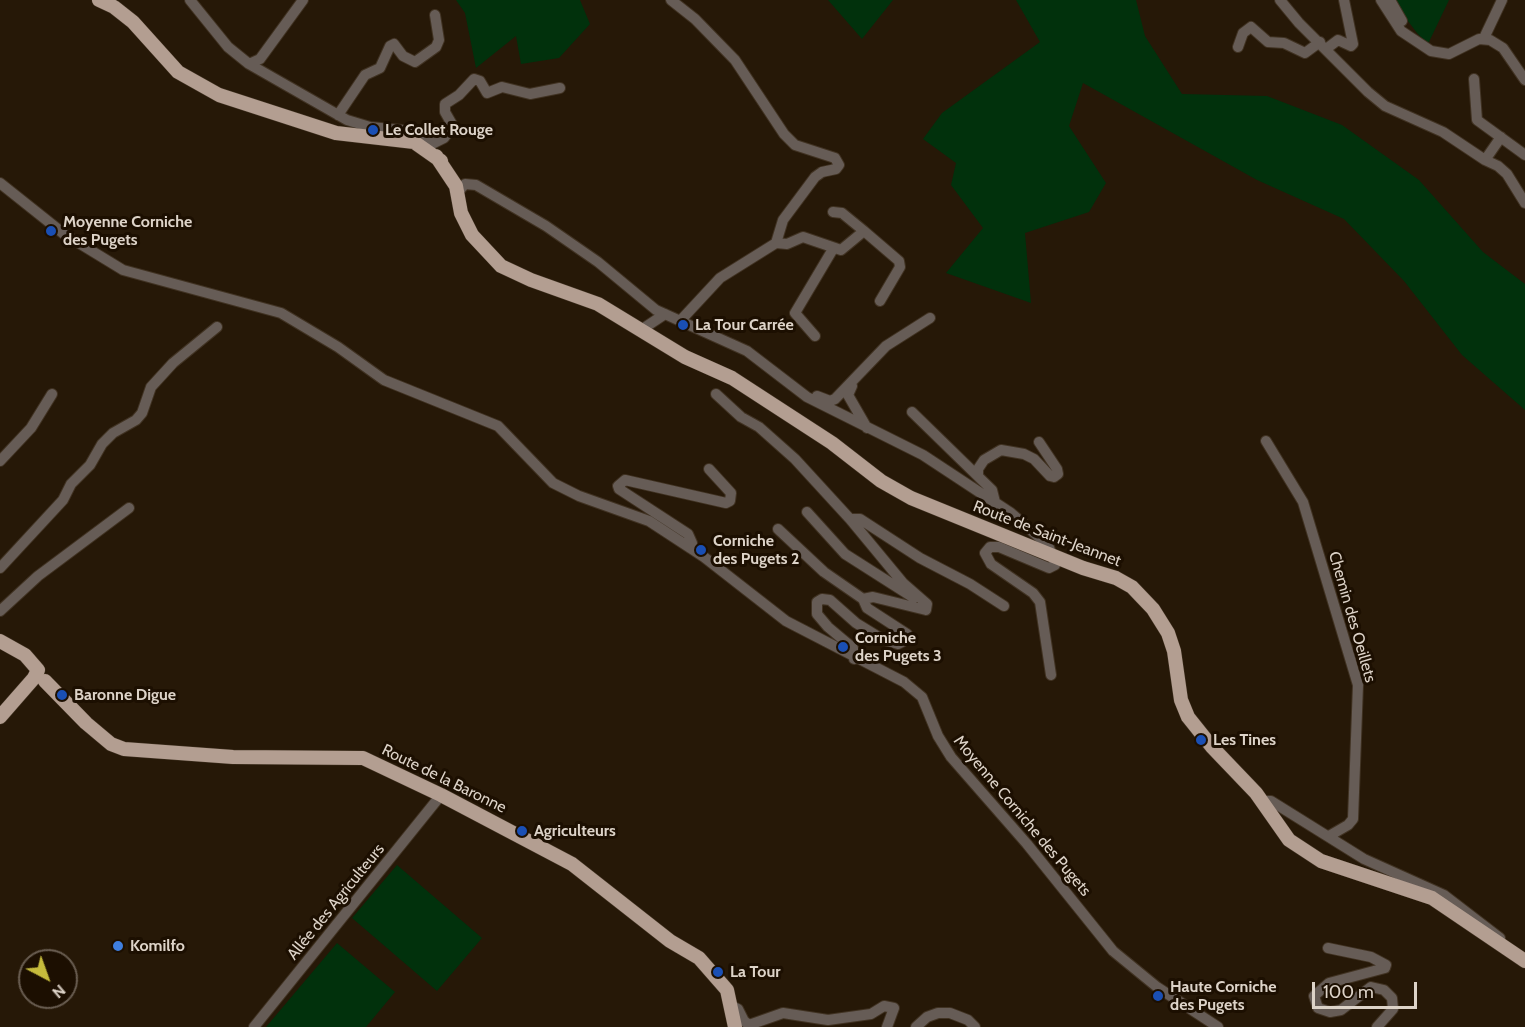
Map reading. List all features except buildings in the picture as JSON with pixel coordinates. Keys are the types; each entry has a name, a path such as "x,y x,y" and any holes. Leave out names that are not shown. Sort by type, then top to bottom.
{"main road":[{"path":"99,0 128,17 178,72 219,95 336,133 408,137 436,156 457,175 461,189"},
{"name":"Route de Saint-Jeannet","path":"461,189 465,220 477,242 501,266 531,280 598,304 685,357 748,388 782,413 832,443 897,491 1055,556 1121,580 1149,603 1171,643 1181,700 1188,717 1261,801 1281,831 1302,851 1334,865 1426,896 1525,961"},
{"name":"Route de la Baronne","path":"0,641 25,655 39,678 86,723 111,744 124,749 233,757 363,758 441,795 554,854 589,876 659,932 708,966 727,990 735,1027"},
{"path":"0,717 39,678"}],"street":[{"path":"190,0 228,47 249,64 338,115 358,124 402,130 408,137 417,131 434,143 444,138 453,126 445,112 445,104 457,97 474,79 480,81 487,93 502,87 530,94 560,88"},
{"path":"249,64 260,59 303,0"},
{"path":"671,0 695,19 735,60 784,134 795,145 838,161 836,169 822,172 803,193 783,220 776,243"},
{"path":"1280,0 1350,75 1385,106 1443,132 1485,160 1498,165 1525,203"},
{"path":"1238,47 1243,33 1251,27 1268,42 1284,44 1305,53 1338,40 1351,46 1353,44 1344,0"},
{"path":"1381,0 1401,31 1431,51 1443,54 1484,38 1502,0"},
{"path":"1390,0 1410,37"},
{"path":"338,115 365,75 380,68 390,46 394,44 403,56 416,62 436,47 439,40 435,15"},
{"path":"1484,38 1503,48 1525,80"},
{"path":"1474,79 1477,120 1525,155"},
{"path":"1485,160 1501,137"},
{"name":"Moyenne Corniche des Pugets","path":"0,183 64,234 123,270 281,313 338,346 384,380 498,426 553,483 641,517 690,548 786,621 904,682 922,697 938,736 951,757 1034,853 1113,951 1138,974 1218,1027"},
{"path":"461,189 476,185 546,226 665,314 747,351 807,397 923,455 995,502 1048,545 1055,556 1055,565 1048,568 999,548 990,547 985,556 991,564 1033,593 1040,602 1051,675"},
{"path":"833,212 842,213 899,261 900,267 880,301"},
{"path":"681,320 720,278 776,243 787,244 803,237 841,250 864,231"},
{"path":"815,336 798,319 797,306 833,249"},
{"path":"641,330 665,314"},
{"path":"807,397 830,401 835,399 886,346 930,318"},
{"path":"0,568 63,500 71,484 90,465 102,444 113,433 136,420 142,413 151,387 173,363 217,327"},
{"path":"867,428 848,396 848,392 858,380 893,350"},
{"path":"0,460 31,428 52,394"},
{"path":"716,394 741,417 779,444 850,519 903,583 928,607 926,610 873,597 863,599"},
{"path":"912,412 992,490 995,502"},
{"name":"Chemin des Oeillets","path":"1266,441 1303,502 1358,685 1353,819 1348,825 1329,836"},
{"path":"978,475 978,469 984,460 1001,450 1024,454 1034,459 1050,476 1054,477 1058,474 1057,469 1040,442"},
{"path":"690,548 692,543 688,534 619,489 618,486 625,480 726,503 730,501 731,493 709,469"},
{"path":"0,611 38,576 129,508"},
{"path":"807,512 845,554 900,591 923,600"},
{"path":"850,519 860,519 920,558 970,584 1004,606"},
{"path":"778,529 824,572 863,599 867,608 907,634 898,644 882,639 851,618 830,600 822,598 818,602 817,614 828,627 853,648 854,658"},
{"name":"Allée des Agriculteurs","path":"254,1027 441,795"},
{"path":"1261,801 1271,801 1364,859 1451,899 1504,942 1506,950"},
{"path":"1328,948 1371,957 1386,965 1385,968 1329,983 1314,996 1318,1008 1330,1012 1341,1010 1371,987 1384,990 1392,998 1393,1009 1377,1027"},
{"path":"732,1006 738,1009 744,1021 749,1025 783,1013 828,1020 871,1014 884,1006 894,1008 887,1027"},
{"path":"916,1027 927,1017 938,1013 951,1013 968,1020 975,1027"}],"green space":[{"path":"456,0 580,0 590,24 559,58 521,64 516,36 476,68 465,13"},
{"path":"828,0 893,0 862,39"},
{"path":"1016,0 1136,0 1145,36 1182,94 1267,96 1342,125 1419,180 1483,252 1525,284 1525,410 1462,355 1404,281 1344,219 1257,180 1083,83 1069,126 1106,183 1089,212 1025,233 1031,303 946,273 983,228 951,185 956,163 923,139 942,113 1040,42"},
{"path":"1392,0 1449,0 1428,44"},
{"path":"397,865 482,938 437,991 352,918"},
{"path":"337,943 395,992 366,1027 266,1027"}],"place":[{"name":"Le Collet Rouge","path":"373,130"},
{"name":"Moyenne Corniche des Pugets","path":"51,231"},
{"name":"La Tour Carrée","path":"683,325"},
{"name":"Corniche des Pugets 2","path":"701,550"},
{"name":"Corniche des Pugets 3","path":"843,647"},
{"name":"Baronne Digue","path":"62,695"},
{"name":"Les Tines","path":"1201,740"},
{"name":"Agriculteurs","path":"522,831"},
{"name":"Komilfo","path":"118,946"},
{"name":"La Tour","path":"718,972"},
{"name":"Haute Corniche des Pugets","path":"1158,996"}]}
